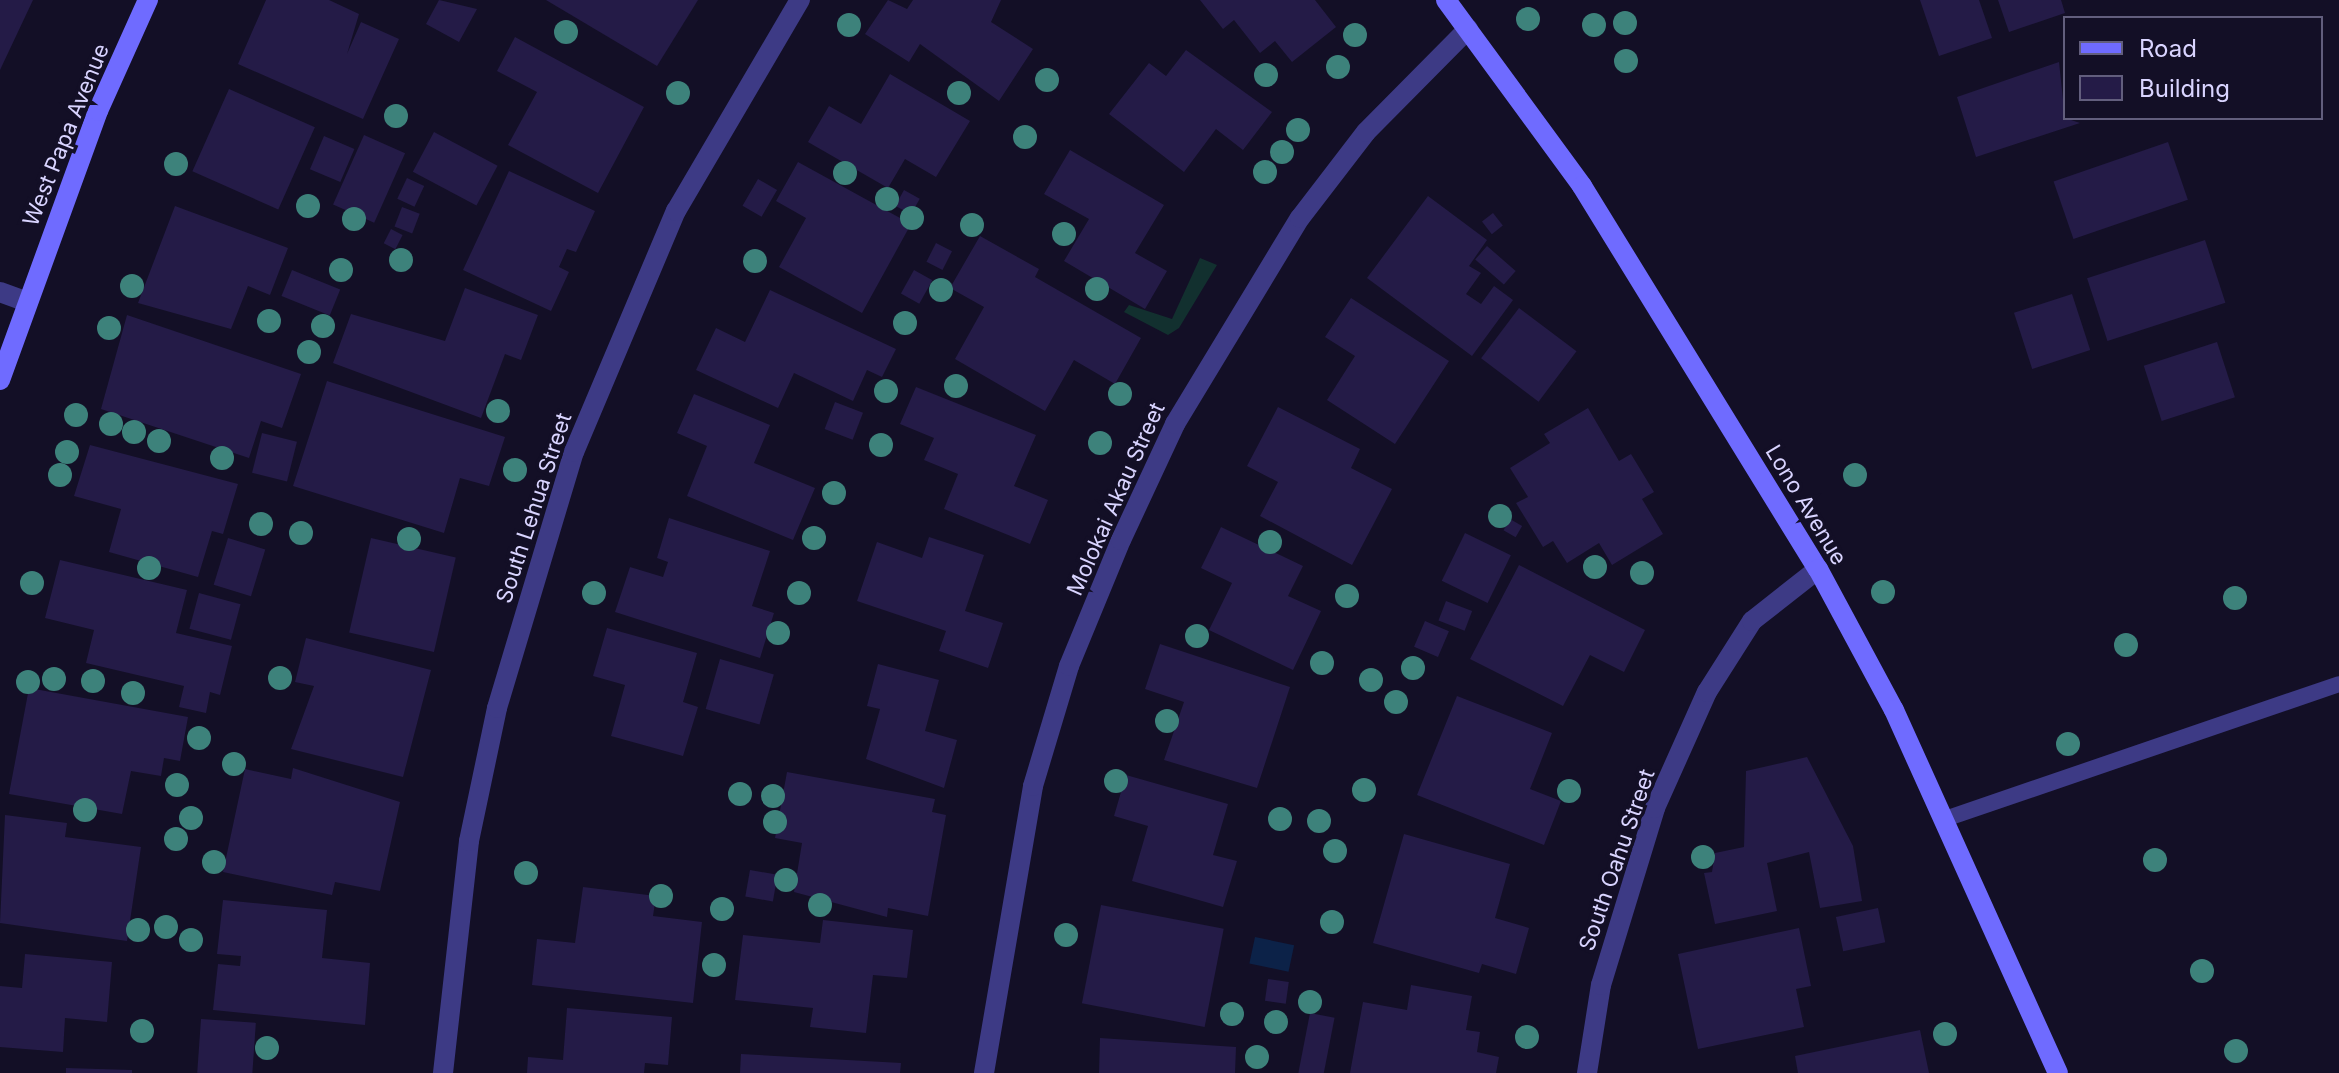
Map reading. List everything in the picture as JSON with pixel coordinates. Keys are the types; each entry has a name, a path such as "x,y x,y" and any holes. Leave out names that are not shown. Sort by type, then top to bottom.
{"street":[{"name":"West Papa Avenue","path":"0,380 25,301 148,0"},
{"name":"South Lehua Street","path":"443,1073 469,841 493,722 574,452 676,211 800,0"},
{"name":"Lono Avenue","path":"1446,0 1582,186 1818,569 1945,819 2058,1073"},
{"name":"Molokai Akau Street","path":"984,1073 1033,786 1069,666 1141,496 1204,373 1300,218 1366,132 1468,29"},
{"path":"0,292 25,301"},
{"name":"South Oahu Street","path":"1587,1073 1601,985 1655,808 1707,692 1752,621 1818,569"}],"lane":[{"path":"1945,819 2339,684"}],"green space":[{"path":"1200,258 1217,265 1179,328 1168,335 1124,312 1129,305 1172,319"}],"water":[{"path":"1255,937 1294,945 1289,972 1249,963"}],"building":[{"path":"0,0 33,0 0,70"},
{"path":"266,0 329,0 359,14 347,54 361,22 399,39 363,119 238,64"},
{"path":"439,0 477,9 459,42 426,24"},
{"path":"546,0 698,0 657,66"},
{"path":"888,0 907,9 913,0 1001,0 991,22 1033,49 999,101 920,44 909,62 865,34"},
{"path":"1200,0 1315,0 1336,27 1292,62 1275,41 1260,53 1234,20 1223,29"},
{"path":"1920,0 1979,0 1992,38 1939,56"},
{"path":"1998,0 2061,0 2065,13 2009,32"},
{"path":"515,37 644,107 598,193 508,145 537,92 497,71"},
{"path":"1186,50 1272,112 1243,150 1216,129 1184,172 1109,114 1149,63 1166,76"},
{"path":"2059,62 2063,120 2080,123 1976,157 1957,97"},
{"path":"890,74 970,121 936,177 905,159 888,188 808,142 829,106 861,124"},
{"path":"229,89 315,127 278,209 192,171"},
{"path":"434,132 498,166 476,206 413,172"},
{"path":"364,135 405,153 374,223 333,204"},
{"path":"324,136 354,149 340,182 310,169"},
{"path":"2168,142 2188,200 2073,239 2054,181"},
{"path":"1070,150 1164,205 1135,253 1167,271 1145,309 1064,261 1089,219 1044,194"},
{"path":"798,162 911,224 862,313 779,267 806,218 776,201"},
{"path":"509,171 595,211 576,252 567,249 559,267 569,272 551,311 463,270"},
{"path":"407,178 424,186 414,207 397,199"},
{"path":"758,179 777,190 762,217 742,206"},
{"path":"904,190 920,199 911,214 895,206"},
{"path":"1428,196 1487,240 1469,266 1481,273 1466,294 1481,304 1494,286 1513,300 1472,356 1367,278"},
{"path":"175,206 288,248 270,295 248,286 231,329 138,303"},
{"path":"402,207 420,214 412,233 394,227"},
{"path":"1493,213 1503,226 1492,234 1482,222"},
{"path":"391,229 403,235 395,249 384,243"},
{"path":"980,236 1039,269 1035,277 1141,338 1115,384 1074,360 1045,411 955,359 984,307 950,288"},
{"path":"2205,240 2225,303 2107,341 2087,278"},
{"path":"936,243 952,251 943,270 926,262"},
{"path":"1487,246 1516,271 1504,285 1475,260"},
{"path":"292,270 340,289 330,315 282,296"},
{"path":"914,270 932,280 919,304 901,294"},
{"path":"465,288 538,315 521,360 505,354 481,418 333,363 351,314 445,341"},
{"path":"770,290 896,349 882,377 867,370 853,401 794,373 778,408 696,370 716,328 745,342"},
{"path":"2072,294 2090,350 2032,369 2014,313"},
{"path":"1351,298 1449,361 1395,444 1327,400 1355,356 1325,337"},
{"path":"1519,308 1577,351 1539,402 1481,358"},
{"path":"127,315 301,374 282,428 261,421 249,458 101,409"},
{"path":"2217,342 2235,397 2162,421 2144,366"},
{"path":"327,381 505,437 489,486 460,478 444,533 293,486"},
{"path":"916,387 1036,435 1014,486 1048,500 1030,544 944,509 958,474 924,460 934,438 900,424"},
{"path":"694,394 770,425 754,463 815,488 793,540 687,496 707,446 677,433"},
{"path":"835,402 863,413 853,440 825,429"},
{"path":"1278,407 1360,449 1351,468 1392,489 1352,565 1260,516 1278,482 1247,466"},
{"path":"1588,408 1619,461 1631,454 1654,492 1642,499 1663,534 1612,565 1599,543 1567,563 1553,541 1543,547 1516,503 1528,497 1510,468 1550,443 1544,434"},
{"path":"262,433 297,442 287,481 252,473"},
{"path":"90,445 238,484 223,534 212,531 198,577 109,552 121,509 74,496"},
{"path":"669,518 770,551 752,606 774,613 760,658 615,612 630,567 663,577 668,562 657,558"},
{"path":"1510,519 1522,526 1516,537 1504,530"},
{"path":"1221,527 1303,566 1288,596 1321,611 1293,670 1209,630 1232,583 1201,568"},
{"path":"1465,533 1511,555 1488,603 1442,581"},
{"path":"929,537 984,555 965,611 1003,623 988,668 939,651 946,631 857,601 877,542 922,558"},
{"path":"228,538 265,549 251,596 214,585"},
{"path":"371,538 456,558 434,652 349,633"},
{"path":"60,560 187,590 176,633 232,646 220,695 210,692 206,713 179,707 184,686 86,663 94,630 45,618"},
{"path":"1519,565 1645,630 1624,672 1590,655 1563,706 1470,659"},
{"path":"199,593 241,604 231,640 189,629"},
{"path":"1446,601 1472,611 1465,631 1438,621"},
{"path":"1425,621 1449,631 1438,657 1414,647"},
{"path":"607,628 697,653 683,702 698,707 683,756 611,736 625,685 593,676"},
{"path":"306,638 431,670 403,777 291,749 314,686 295,682"},
{"path":"1160,644 1290,687 1257,788 1164,760 1184,702 1145,689"},
{"path":"720,659 774,674 759,724 706,709"},
{"path":"878,664 939,680 925,731 957,740 944,788 866,759 880,709 867,706"},
{"path":"29,688 188,717 180,761 164,758 161,776 131,771 122,814 9,794"},
{"path":"1457,696 1552,733 1530,789 1561,801 1544,845 1417,795"},
{"path":"1807,757 1853,846 1862,901 1820,908 1809,852 1767,863 1777,911 1715,924 1704,873 1712,872 1715,853 1744,847 1746,771"},
{"path":"293,768 400,802 380,891 335,882 332,895 223,872 245,769 291,779"},
{"path":"787,772 935,799 932,812 946,815 928,916 888,908 887,917 794,892 802,843 775,838"},
{"path":"1126,775 1228,804 1213,855 1237,861 1223,907 1132,881 1148,826 1114,816"},
{"path":"5,815 67,823 65,837 141,847 127,941 0,923"},
{"path":"1404,834 1510,864 1495,918 1529,928 1516,974 1482,964 1479,973 1373,943"},
{"path":"750,870 778,875 773,901 745,897"},
{"path":"583,887 656,896 653,916 702,922 693,1003 532,985 537,939 575,943"},
{"path":"223,900 327,910 322,958 370,963 365,1025 213,1010 218,964 240,966 241,956 217,954"},
{"path":"1101,905 1224,929 1205,1027 1082,1003"},
{"path":"1878,908 1885,942 1843,951 1836,917"},
{"path":"823,920 913,930 907,978 873,975 866,1033 810,1027 813,1008 735,1000 743,935 820,943"},
{"path":"1799,928 1811,986 1796,989 1804,1027 1698,1049 1678,954"},
{"path":"25,954 112,962 107,1022 65,1018 63,1052 0,1047 0,986 22,988"},
{"path":"1268,979 1289,982 1286,1004 1265,1001"},
{"path":"1411,985 1472,996 1466,1030 1480,1032 1477,1052 1499,1057 1496,1073 1350,1073 1363,1002 1407,1010"},
{"path":"567,1008 672,1017 668,1065 645,1063 644,1073 527,1073 528,1057 563,1060"},
{"path":"1310,1013 1335,1018 1324,1073 1298,1073"},
{"path":"201,1019 256,1023 252,1073 197,1073"},
{"path":"1920,1030 1929,1073 1798,1073 1795,1056"},
{"path":"1100,1038 1236,1047 1235,1073 1099,1073"},
{"path":"741,1054 901,1063 900,1073 740,1073"},
{"path":"66,1068 132,1070 132,1073 66,1073"}]}
